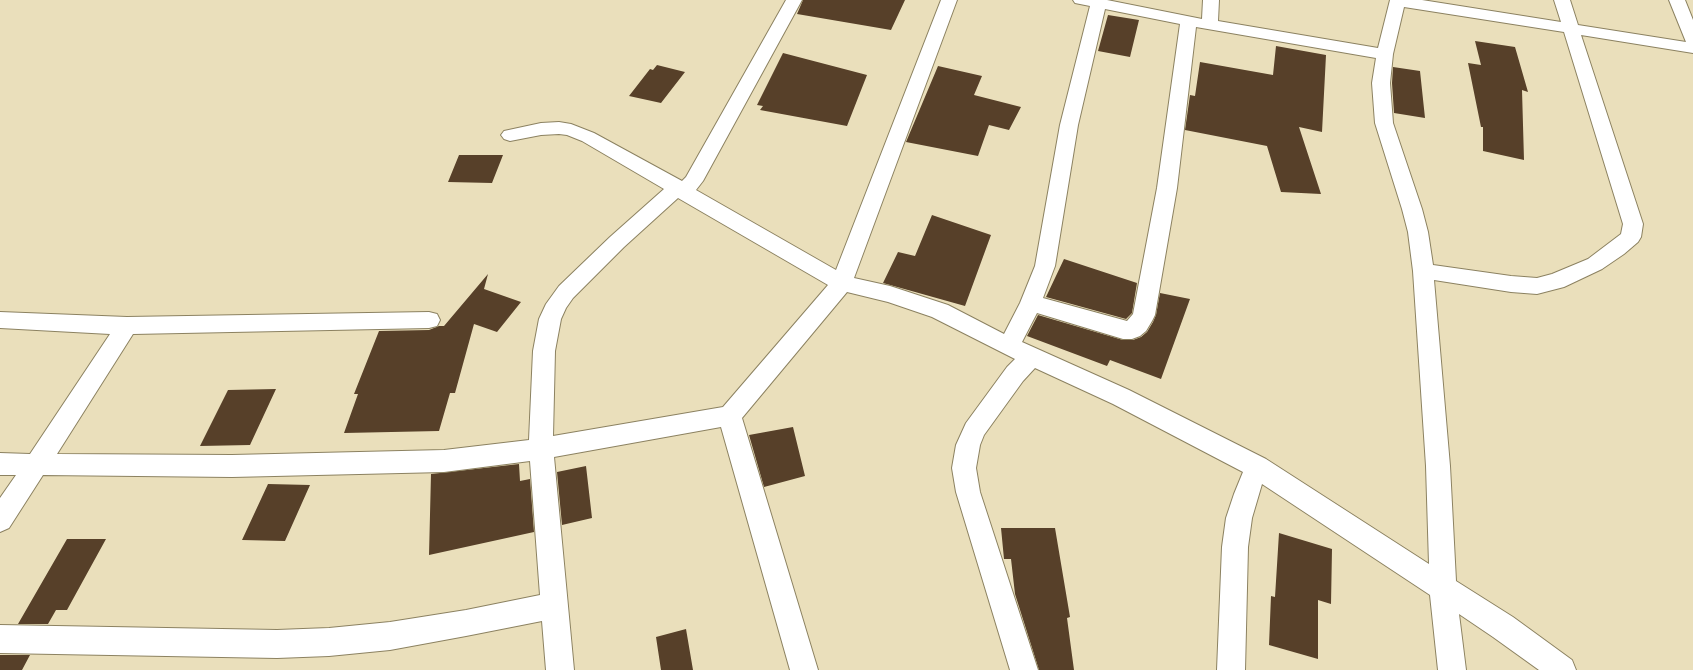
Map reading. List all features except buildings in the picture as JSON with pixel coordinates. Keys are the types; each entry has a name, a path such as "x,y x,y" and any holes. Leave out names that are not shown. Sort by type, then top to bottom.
{"street":[{"path":"560,670 541,449 544,351 550,319 557,304 566,292 617,242 681,189 693,181 794,0"},
{"path":"0,464 232,466 436,461 541,449 730,416 784,350 842,283 948,0"},
{"path":"1210,25 1212,0"},
{"path":"1452,670 1443,588 1438,466 1423,271 1418,232 1412,209 1384,123 1381,83 1385,54 1398,0 1693,48"},
{"path":"1423,271 1511,284 1538,286 1557,281 1595,264 1617,249 1631,236 1633,224 1562,0"},
{"path":"1009,346 1031,303 1045,266 1069,125 1093,1 1210,25 1385,54"},
{"path":"1683,5 1693,40"},
{"path":"1031,303 1123,330 1132,330 1138,325 1144,315 1167,188 1189,20"},
{"path":"510,135 541,129 571,130 588,137 681,189 842,283 890,294 940,311 1009,346 1121,397 1257,467 1503,627 1562,670"},
{"path":"0,320 127,326 429,320"},
{"path":"0,520 127,326"},
{"path":"1024,670 968,492 964,468 968,445 974,430 1015,374 1032,356"},
{"path":"730,416 804,670"},
{"path":"1231,670 1235,548 1239,518 1246,494 1257,467"},
{"path":"0,639 277,644 329,642 390,636 466,623 554,605"}]}
